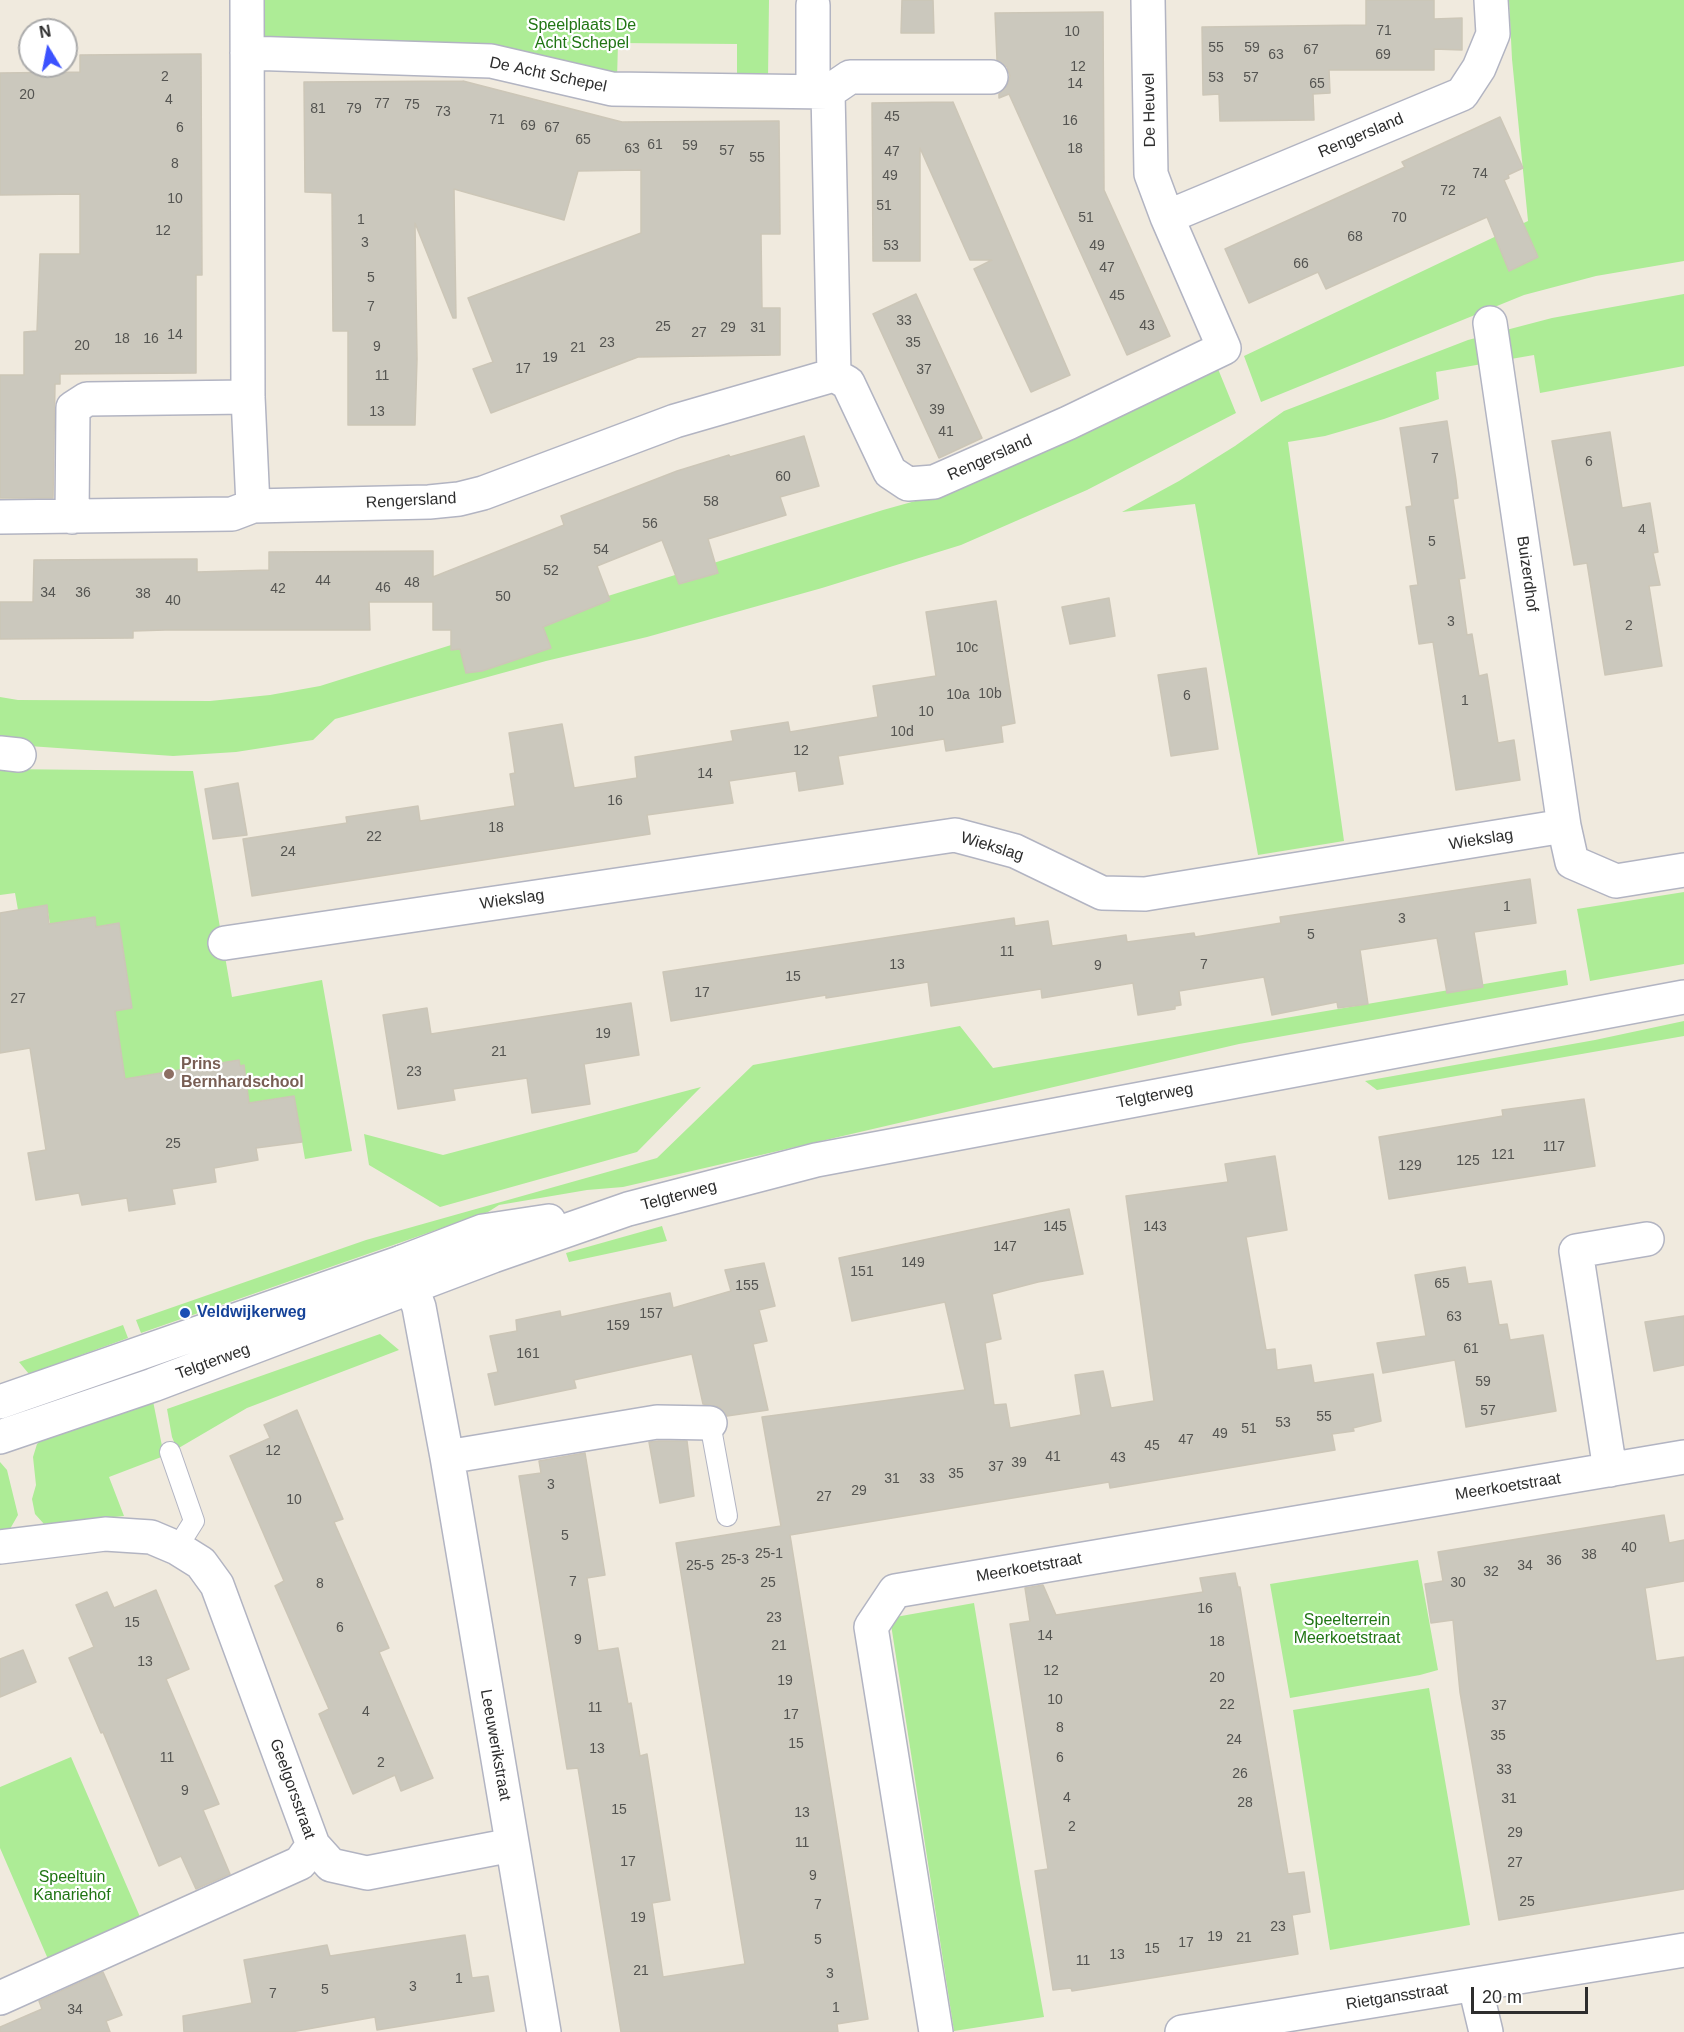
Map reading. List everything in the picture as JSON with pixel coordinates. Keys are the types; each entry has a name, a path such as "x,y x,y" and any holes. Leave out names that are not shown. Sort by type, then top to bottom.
{"street":[{"path":"247,0 248,397 253,506"},
{"name":"De Heuvel","path":"1148,0 1151,174 1167,217"},
{"name":"Rengersland","path":"0,517 232,514 253,506 429,502 459,499 483,493 675,421 834,375 848,383 890,472 908,484 934,482 1224,348 1167,217 1462,94 1479,68 1492,34 1491,0"},
{"path":"813,5 820,92 834,375"},
{"name":"De Acht Schepel","path":"247,53 491,61 612,89 820,92"},
{"path":"820,92 850,77 992,77"},
{"name":"Buizerdhof","path":"1490,323 1564,826"},
{"path":"72,517 73,408 87,399 248,397"},
{"path":"1564,826 1572,862 1616,881 1684,870"},
{"name":"Wiekslag","path":"225,943 955,835 1015,851 1102,893 1145,894 1564,826"},
{"name":"Telgterweg","path":"2,1419 407,1275 483,1231 628,1209 816,1160 1684,997"},
{"path":"1610,1470 1576,1251 1647,1239"},
{"name":"Leeuwerikstraat","path":"407,1275 419,1307 447,1457 544,2032"},
{"path":"447,1457 657,1422 710,1424"},
{"name":"Meerkoetstraat","path":"936,2032 871,1627 895,1591 1684,1457"},
{"name":"Geelgorsstraat","path":"0,1547 105,1534 151,1537 177,1548 201,1563 217,1585 313,1845 331,1865 367,1874 512,1845"},
{"path":"0,1998 300,1863 313,1845"},
{"name":"Rietgansstraat","path":"1182,2032 1475,1986 1684,1950"},
{"path":"1475,1986 1486,2032"}],"lane":[{"path":"710,1424 727,1516"},
{"path":"170,1452 194,1521 177,1548"}],"green space":[{"name":"Speelplaats De Acht Schepel","path":"263,0 769,0 768,79 737,80 737,44 618,43 617,79 264,42"},
{"path":"1509,0 1684,0 1684,261 1596,276 1524,295 1261,402 1244,356 1528,221 1512,59"},
{"path":"1684,294 1684,366 1540,393 1534,355 1436,372 1439,399 1384,419 1325,436 1288,442 1344,841 1258,855 1195,504 1122,512 1179,481 1235,446 1284,411 1468,340 1552,318"},
{"path":"1216,364 1236,413 1087,490 961,545 822,588 647,637 546,661 335,719 313,740 236,752 173,756 0,744 0,697 18,700 210,701 270,695 320,686 883,510 962,488 1009,460"},
{"path":"0,769 193,771 232,997 322,980 352,1151 305,1159 294,1096 249,1103 243,1065 221,1069 219,1064 125,1079 121,1053 104,1013 132,1008 119,923 96,927 94,917 50,924 47,906 18,910 15,893 0,895"},
{"path":"1684,892 1684,964 1590,981 1577,909"},
{"path":"1566,970 1568,985 1239,1044 623,1187 587,1190 499,1205 488,1212 141,1333 136,1320 366,1240 657,1158 753,1065 960,1026 993,1068"},
{"path":"1684,1021 1684,1036 1377,1090 1365,1081 1595,1040"},
{"path":"701,1087 637,1152 440,1207 369,1165 364,1134 443,1155"},
{"path":"662,1226 667,1241 569,1262 566,1253"},
{"path":"123,1325 128,1338 29,1374 19,1362"},
{"path":"380,1334 399,1350 247,1408 177,1449 172,1437 167,1409"},
{"path":"153,1401 164,1456 109,1477 124,1516 44,1524 35,1514 32,1499 36,1485 33,1457 37,1444 42,1439"},
{"path":"0,1462 7,1470 18,1515 10,1529 0,1531"},
{"name":"Speelterrein Meerkoetstraat","path":"1418,1560 1438,1670 1290,1698 1270,1584"},
{"path":"974,1603 1044,2017 954,2031 890,1618"},
{"path":"1429,1688 1470,1925 1330,1950 1293,1710"},
{"name":"Speeltuin Kanariehof","path":"71,1757 144,1926 51,1966 0,1848 0,1787"}],"building":[{"path":"902,0 933,0 934,33 901,33"},
{"path":"1366,0 1434,0 1434,19 1462,18 1462,50 1434,49 1434,70 1329,70 1330,93 1313,94 1314,120 1220,121 1219,94 1203,95 1202,27 1366,25"},
{"path":"1103,12 1104,190 1170,336 1127,355 1009,94 999,98 1010,76 1007,67 997,60 995,13"},
{"path":"201,54 202,275 196,275 196,373 60,374 60,384 55,384 53,498 0,498 0,375 24,375 24,332 37,331 40,254 80,254 80,194 0,195 0,73 18,73 18,78 78,78 80,55"},
{"path":"463,81 622,122 779,121 780,234 761,234 762,308 780,308 780,355 638,357 491,413 473,369 493,362 468,298 641,233 641,170 578,171 564,220 454,189 456,318 453,318 415,223 417,359 415,425 348,425 348,331 333,331 332,193 305,192 304,82"},
{"path":"953,102 1070,375 1031,392 974,269 992,260 970,260 920,148 920,261 873,261 872,103"},
{"path":"1500,117 1523,168 1508,175 1509,178 1504,180 1538,257 1509,271 1487,217 1326,289 1318,272 1249,303 1225,249 1405,167 1402,162"},
{"path":"916,294 982,438 939,458 873,314"},
{"path":"1447,421 1458,498 1453,499 1465,578 1459,579 1467,635 1472,634 1479,676 1487,674 1498,743 1514,740 1520,780 1456,790 1433,642 1419,644 1410,586 1418,585 1406,507 1412,506 1400,428"},
{"path":"1610,432 1622,508 1650,503 1658,552 1653,553 1660,585 1649,586 1662,666 1605,675 1587,563 1574,565 1552,441"},
{"path":"804,436 819,486 780,497 786,515 708,539 718,573 679,584 662,540 597,566 610,600 543,627 551,648 482,671 466,673 460,649 451,650 451,630 433,630 433,602 369,602 370,630 165,630 133,631 133,638 0,639 0,602 33,602 34,560 197,559 197,572 269,570 269,552 433,551 433,577 564,525 561,516 677,471"},
{"path":"1109,598 1115,636 1070,644 1062,607"},
{"path":"996,601 1015,723 1001,726 1003,742 946,751 944,739 838,756 843,784 799,791 796,771 729,781 733,803 647,815 650,834 252,896 243,839 347,823 346,817 418,806 420,821 515,806 510,774 515,773 509,733 562,724 574,788 637,778 635,757 733,741 731,731 788,722 790,732 878,717 873,686 936,676 926,612"},
{"path":"1206,668 1218,749 1171,756 1158,675"},
{"path":"238,783 247,835 213,839 205,789"},
{"path":"1530,879 1536,923 1474,932 1483,987 1447,993 1437,938 1360,950 1368,1004 1338,1008 1337,1002 1272,1015 1264,977 1179,991 1181,1005 1175,1006 1175,1009 1138,1015 1133,983 1042,998 1041,989 931,1006 928,982 826,998 826,995 671,1021 663,972 1014,918 1015,926 1048,921 1052,946 1126,935 1127,942 1194,933 1195,937 1281,923 1280,917"},
{"path":"47,905 49,924 95,917 96,927 119,923 132,1008 115,1011 125,1079 239,1060 240,1066 244,1065 249,1103 294,1096 302,1142 256,1148 258,1160 214,1168 216,1182 172,1189 175,1204 129,1211 127,1198 82,1205 79,1193 36,1200 28,1153 46,1150 30,1048 0,1053 0,913"},
{"path":"631,1003 639,1055 584,1064 590,1104 532,1113 527,1078 453,1089 455,1100 398,1109 383,1015 427,1008 431,1034"},
{"path":"1584,1099 1595,1166 1389,1199 1379,1137 1503,1116 1502,1110"},
{"path":"1275,1156 1287,1230 1246,1237 1266,1350 1275,1349 1277,1370 1311,1365 1314,1383 1373,1374 1381,1421 1353,1428 1354,1431 1332,1434 1335,1450 1110,1488 1109,1482 790,1535 868,2019 837,2024 838,2032 621,2032 578,1768 567,1769 519,1476 541,1473 539,1461 585,1453 605,1575 587,1578 598,1651 618,1648 640,1756 647,1754 670,1900 652,1903 663,1977 745,1964 676,1543 781,1526 762,1417 965,1390 945,1302 852,1321 839,1258 1069,1209 1083,1274 1038,1282 992,1294 1001,1339 985,1343 994,1405 1006,1404 1010,1428 1081,1415 1075,1375 1103,1371 1111,1408 1154,1401 1126,1196 1228,1182 1225,1164"},
{"path":"764,1263 775,1306 759,1310 767,1341 753,1344 768,1410 727,1416 719,1407 703,1404 692,1354 574,1380 576,1388 495,1405 488,1374 498,1372 490,1336 517,1331 516,1320 560,1311 561,1317 670,1293 673,1308 731,1291 725,1270"},
{"path":"1465,1267 1468,1284 1491,1281 1499,1325 1507,1324 1510,1340 1543,1335 1556,1411 1466,1427 1455,1360 1383,1373 1377,1343 1426,1336 1415,1275"},
{"path":"1684,1316 1684,1365 1654,1371 1645,1322"},
{"path":"297,1410 343,1519 334,1522 389,1648 379,1652 433,1778 401,1791 395,1775 353,1794 319,1714 329,1709 275,1586 284,1581 230,1456 270,1438 264,1425"},
{"path":"687,1441 694,1496 660,1503 649,1442"},
{"path":"1664,1515 1669,1543 1684,1540 1684,1581 1645,1588 1656,1661 1684,1657 1684,1889 1499,1920 1460,1692 1453,1620 1431,1623 1425,1584 1443,1581 1438,1552"},
{"path":"1235,1573 1238,1587 1240,1587 1288,1874 1304,1872 1310,1912 1292,1915 1298,1954 1072,1991 1071,1988 1053,1990 1035,1871 1048,1869 1010,1624 1030,1621 1025,1588 1043,1585 1056,1615 1203,1592 1200,1578"},
{"path":"156,1590 189,1669 166,1679 219,1804 203,1810 230,1874 196,1889 181,1856 159,1866 103,1732 101,1733 69,1658 94,1647 76,1605 107,1592 114,1608"},
{"path":"23,1650 36,1682 0,1697 0,1659"},
{"path":"465,1935 472,1978 488,1976 494,2011 377,2030 375,2017 291,2032 184,2032 183,2016 252,2003 244,1960 327,1945 330,1956"},
{"path":"103,1972 122,2015 106,2021 110,2032 0,2032 0,2027 42,2009 39,2001"}],"place":[{"name":"Prins Bernhardschool","path":"169,1074"},
{"name":"Veldwijkerweg","path":"185,1313"}]}
